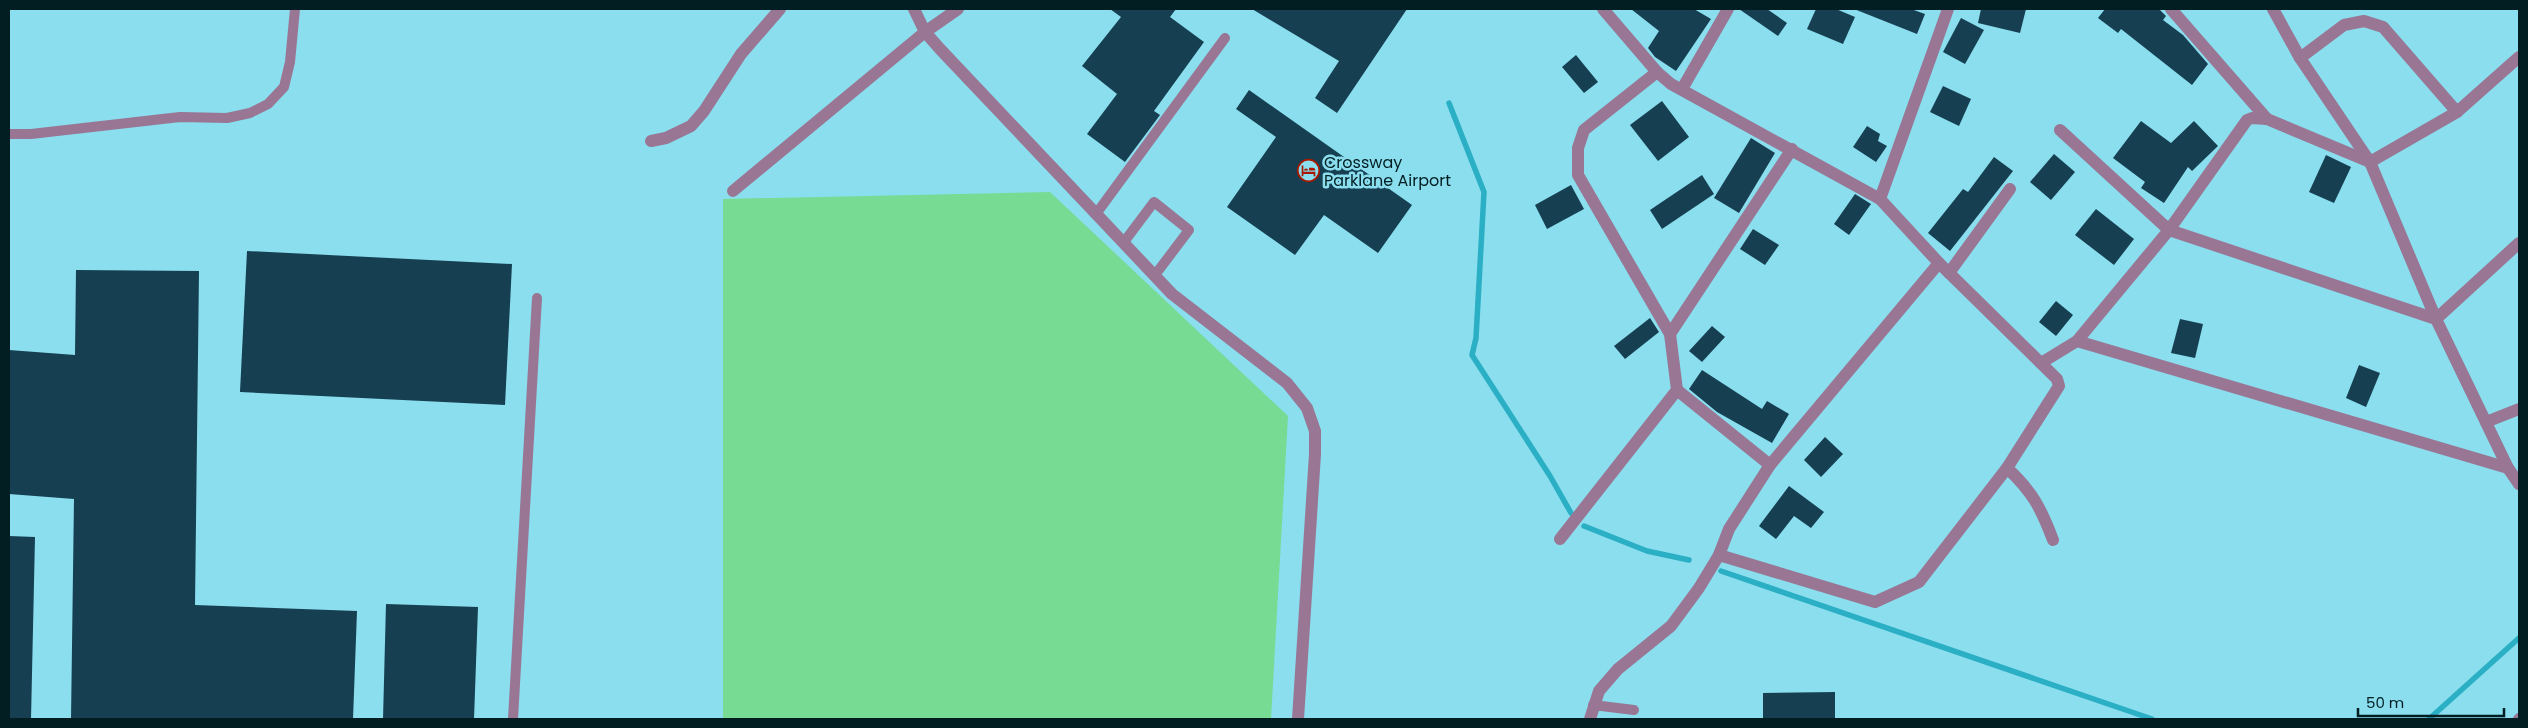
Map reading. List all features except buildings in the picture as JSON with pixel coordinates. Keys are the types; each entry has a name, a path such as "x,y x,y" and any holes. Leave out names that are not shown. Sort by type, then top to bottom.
{"street":[{"path":"650,141 666,138 691,126 704,111 741,54 780,9"},
{"path":"914,9 925,32 1172,294 1287,383 1307,408 1314,431 1298,719"},
{"path":"733,191 925,32 958,9"},
{"path":"1603,9 1657,72 1682,90 1880,199 1939,263 2058,379 2059,386 2007,468 1919,582 1875,602 1719,555"},
{"path":"1682,90 1728,9"},
{"path":"1880,199 1948,9"},
{"path":"2171,9 2267,119"},
{"path":"2273,9 2300,58 2370,162 2436,318 2508,468 2519,484"},
{"path":"2300,58 2344,25 2364,22 2384,27 2457,112"},
{"path":"2370,162 2457,112 2519,57"},
{"path":"1657,72 1584,130 1578,148 1578,175 1670,334 1677,390 1770,465"},
{"path":"2041,363 2077,341 2169,230 2247,120 2252,118 2267,119 2370,162"},
{"path":"2060,130 2169,230 2436,318"},
{"path":"1670,334 1792,149"},
{"path":"1949,273 2010,189"},
{"path":"2436,318 2519,243"},
{"path":"1590,719 1599,691 1618,669 1671,626 1699,588 1719,555 1729,529 1770,465 1939,263"},
{"path":"2077,341 2508,468"},
{"path":"1560,538 1677,390"},
{"path":"2486,422 2519,409"},
{"path":"2007,468 2027,487 2042,510 2053,540"}],"lane":[{"path":"9,134 31,134 180,117 227,118 250,113 268,104 284,87 290,62 295,9"},
{"path":"1096,214 1226,38"},
{"path":"1124,242 1154,202 1189,230 1154,275"},
{"path":"513,719 538,298"},
{"path":"1593,705 1634,710"}],"green space":[{"path":"1050,192 1288,416 1271,719 723,719 723,199"}],"waterway":[{"path":"1449,103 1484,192 1476,338 1472,355 1550,476 1571,513"},
{"path":"1584,526 1647,551 1689,560"},
{"path":"1721,571 2152,719"},
{"path":"2429,719 2519,638"}],"place":[{"name":"Crossway Parklane Airport","path":"1308,171"}]}
